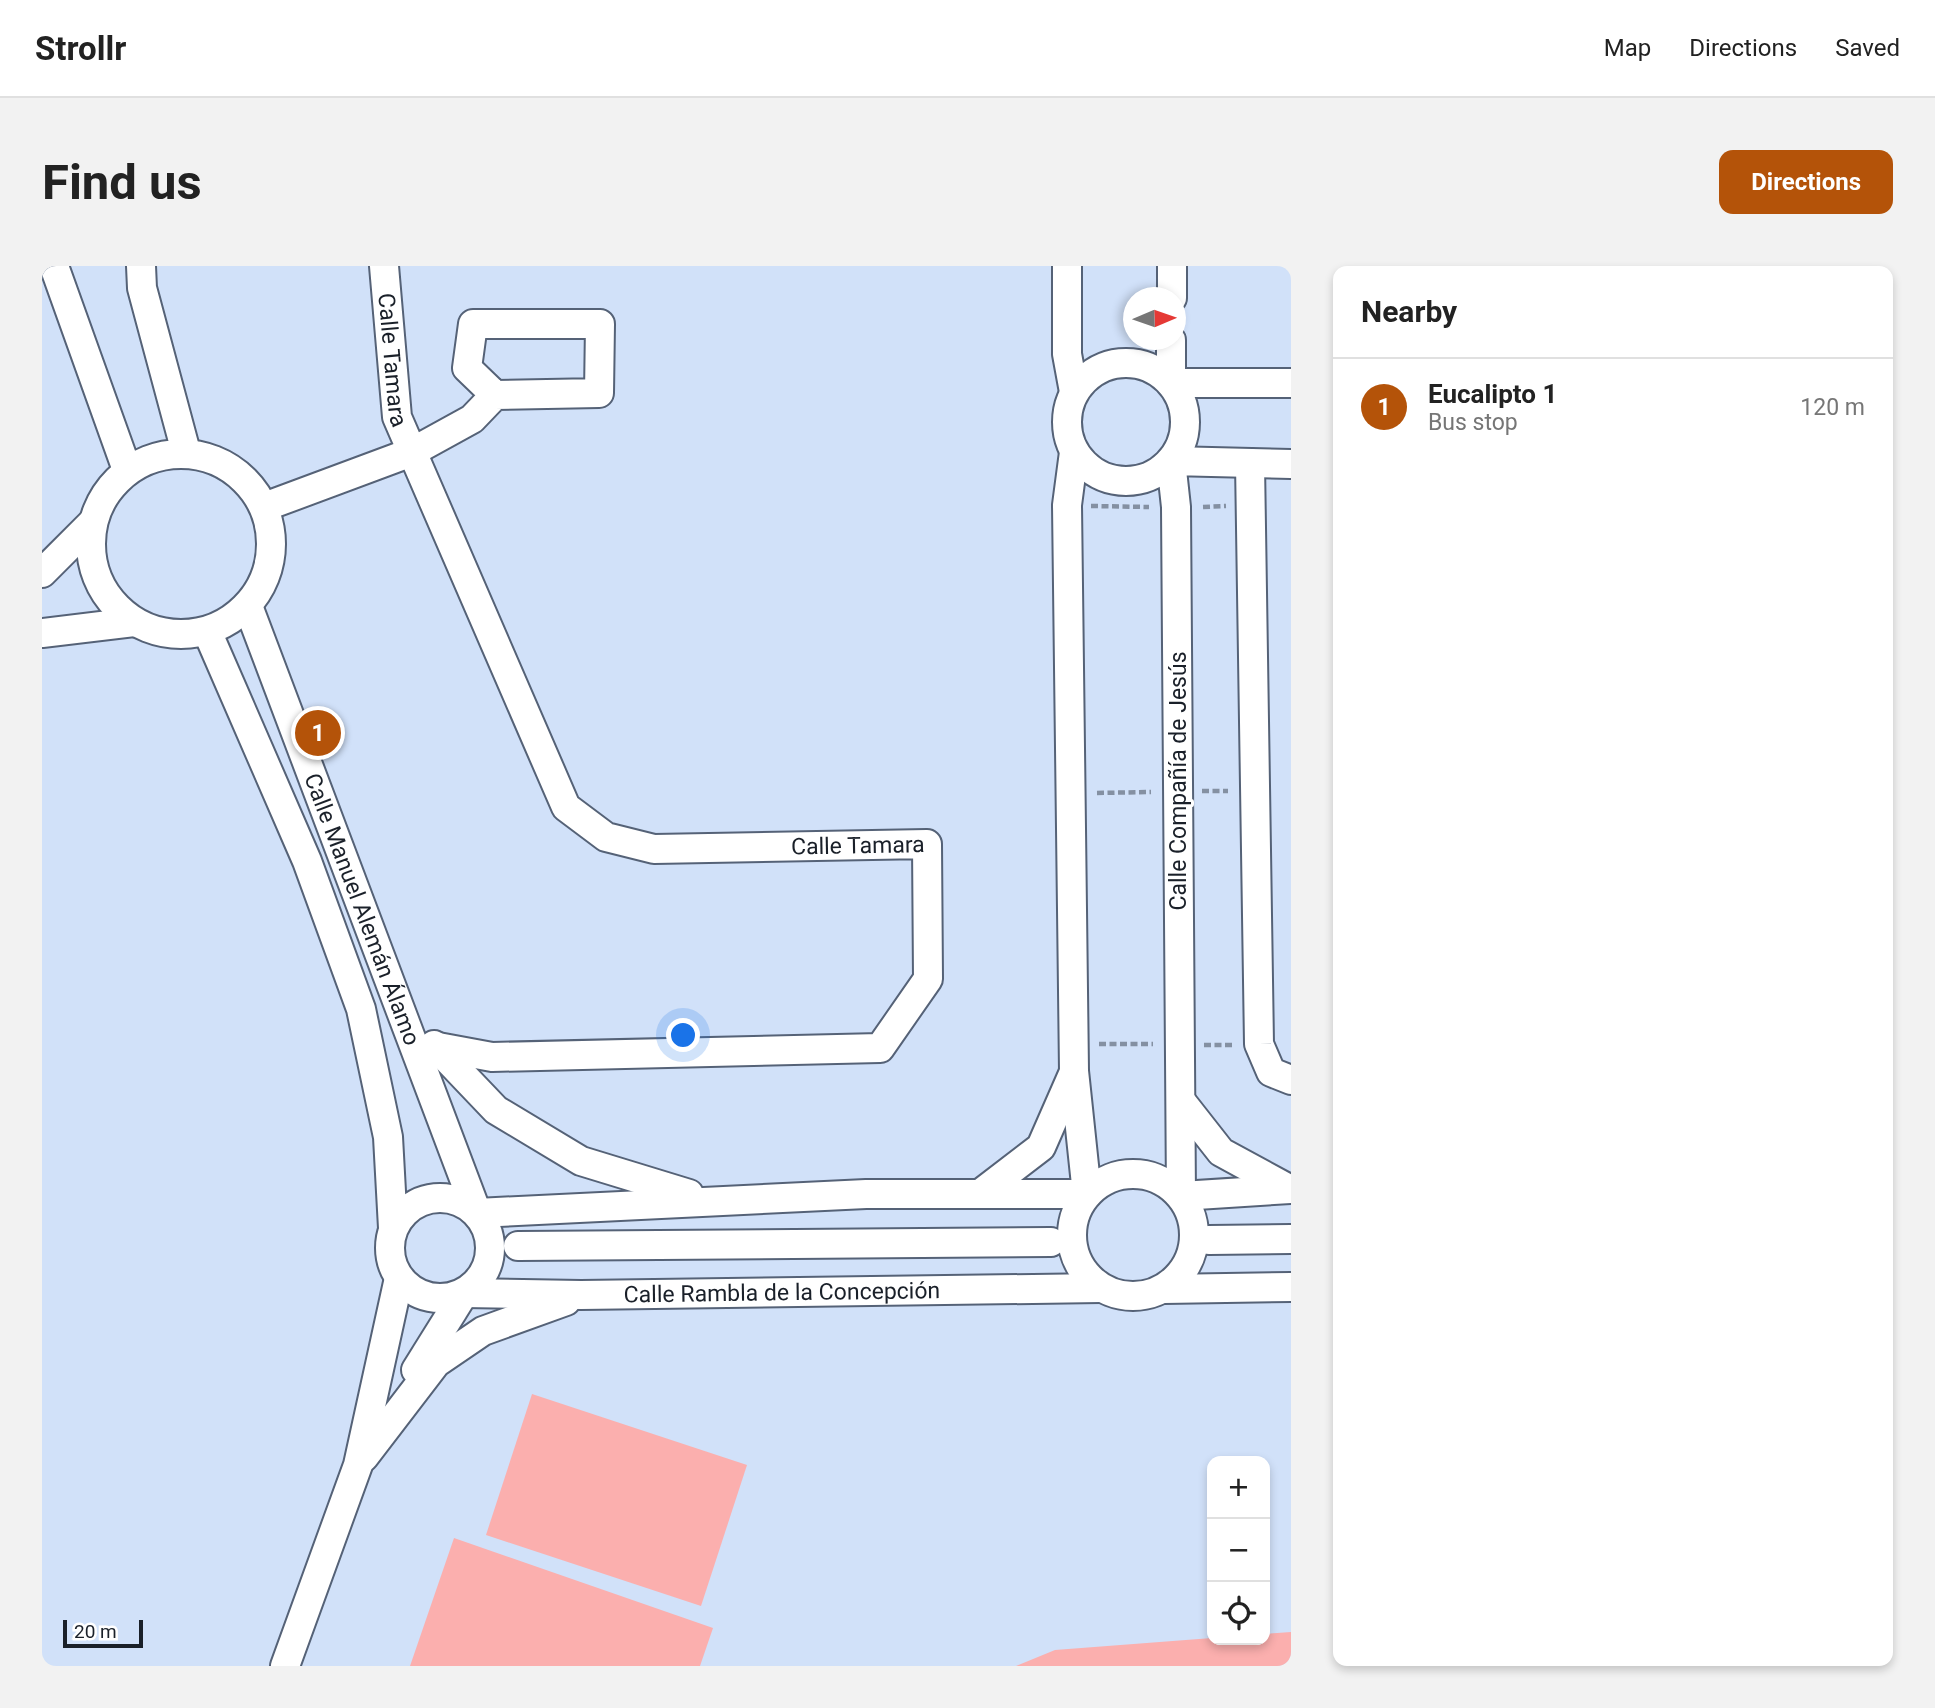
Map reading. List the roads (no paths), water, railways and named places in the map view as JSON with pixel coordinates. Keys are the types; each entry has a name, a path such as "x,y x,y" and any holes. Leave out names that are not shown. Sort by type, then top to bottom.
{"street":[{"path":"54,266 127,470"},
{"path":"141,266 142,288 186,452"},
{"name":"Calle Tamara","path":"384,266 397,417 566,807 606,837 654,849 927,844 928,979 880,1048 492,1057 438,1047"},
{"path":"1067,266 1067,354 1074,391 1067,421 1074,452 1067,505 1074,1071 1087,1194"},
{"path":"1171,287 1172,266"},
{"path":"412,452 472,419 495,395 599,393 600,324 473,324 467,368 495,395"},
{"path":"1171,350 1171,383"},
{"path":"1074,391 1094,371 1120,362 1148,366 1171,383 1184,408 1184,436 1171,461 1148,477 1120,482 1094,472 1074,452"},
{"path":"1171,383 1291,383"},
{"path":"186,452 219,461 245,480 264,507 271,532 270,559 262,584 247,606 235,617 207,631 170,634 134,622 112,603 97,579 90,551 93,522 105,493 127,470 155,456 186,452"},
{"name":"Calle Tamara","path":"264,507 412,452"},
{"path":"1171,461 1291,464"},
{"name":"Calle Compañía de Jesús","path":"1171,461 1176,507 1181,1196"},
{"path":"1250,463 1259,1044 1281,1076"},
{"path":"42,572 93,522"},
{"name":"Calle Manuel Alemán Álamo","path":"247,606 477,1213"},
{"path":"42,633 134,622"},
{"name":"Calle Manuel Alemán Álamo","path":"207,631 307,861 361,1009 388,1137 393,1228"},
{"path":"405,1025 438,1047 496,1110 581,1161 709,1200"},
{"path":"981,1193 1041,1147 1074,1071"},
{"path":"1181,1101 1221,1152 1290,1189"},
{"path":"1164,1289 1184,1271 1194,1246 1193,1220 1181,1196 1160,1180 1134,1173 1108,1179 1087,1194 1076,1213 1073,1245 1085,1274 1101,1288 1122,1296 1144,1296 1164,1289 1291,1287"},
{"path":"1181,1196 1290,1189"},
{"path":"464,1293 436,1299 409,1288 399,1278 390,1254 393,1228 406,1211 424,1200 453,1199 477,1213 709,1200 981,1193 1087,1194"},
{"path":"358,1465 464,1293 476,1284 490,1257 490,1241 477,1213"},
{"path":"1209,1240 1291,1240"},
{"path":"518,1246 1051,1242"},
{"path":"285,1666 358,1465 399,1278"},
{"name":"Calle Rambla de la Concepción","path":"464,1293 581,1295 1101,1288"},
{"path":"358,1465 436,1363 483,1331 581,1295"}],"place":[{"name":"Eucalipto 1","path":"318,733"}]}
